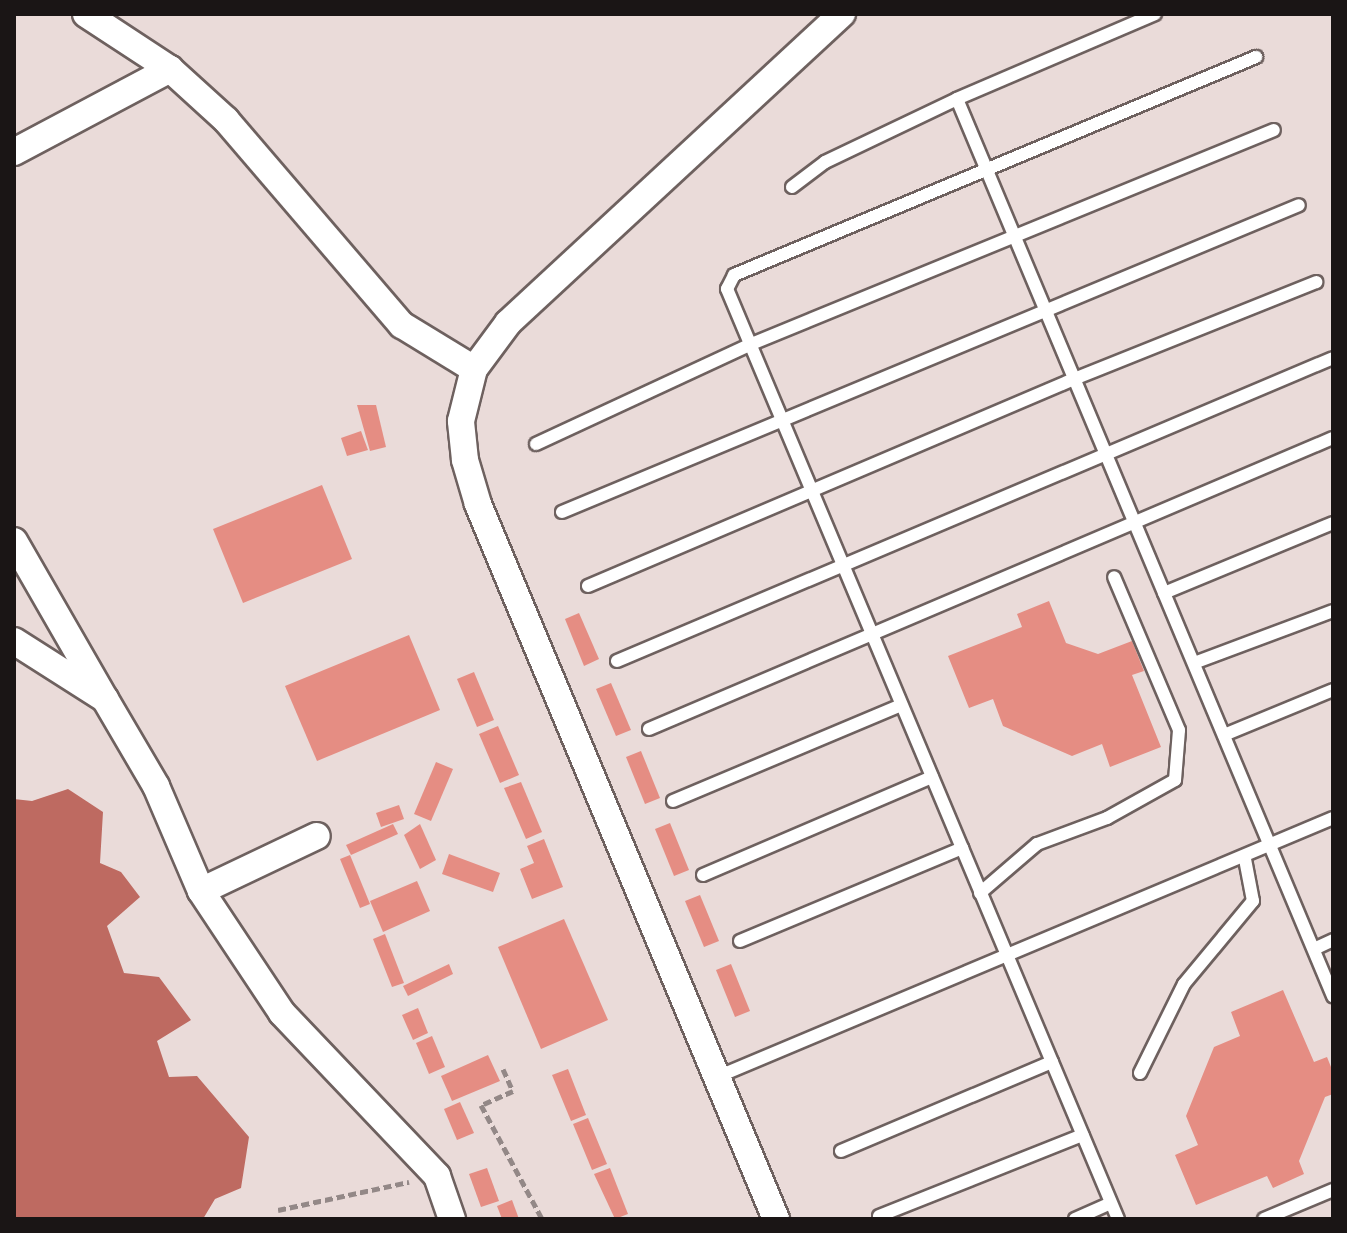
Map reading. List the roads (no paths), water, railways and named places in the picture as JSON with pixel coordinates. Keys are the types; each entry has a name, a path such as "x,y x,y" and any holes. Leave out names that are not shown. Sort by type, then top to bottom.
{"street":[{"path":"86,14 170,69 226,120 402,325 474,369"},
{"path":"776,1219 474,492 461,421 474,369 527,304 842,14"},
{"path":"14,152 170,69"},
{"path":"14,541 156,786 201,891 282,1013 437,1176 452,1219"},
{"path":"14,641 105,699"},
{"path":"201,891 317,836"}],"lane":[{"path":"792,187 825,162 957,99 1155,14"},
{"path":"1118,1219 727,289 734,275 1256,57"},
{"path":"957,99 1333,996"},
{"path":"536,444 749,345 1015,239 1274,130"},
{"path":"562,512 779,418 1299,205"},
{"path":"588,586 1074,379 1316,282"},
{"path":"617,661 1333,358"},
{"path":"649,729 1333,438"},
{"path":"1164,593 1333,523"},
{"path":"980,893 1037,844 1107,818 1175,780 1179,730 1114,577"},
{"path":"1194,663 1333,611"},
{"path":"1224,735 1333,690"},
{"path":"673,801 901,705"},
{"path":"703,875 932,777"},
{"path":"717,1077 1245,859 1333,818"},
{"path":"740,941 962,848"},
{"path":"1140,1073 1184,984 1253,901 1245,859"},
{"path":"1314,949 1333,940"},
{"path":"841,1151 1052,1062"},
{"path":"879,1216 1083,1135"},
{"path":"1264,1219 1333,1190"},
{"path":"1075,1219 1111,1203"}]}
